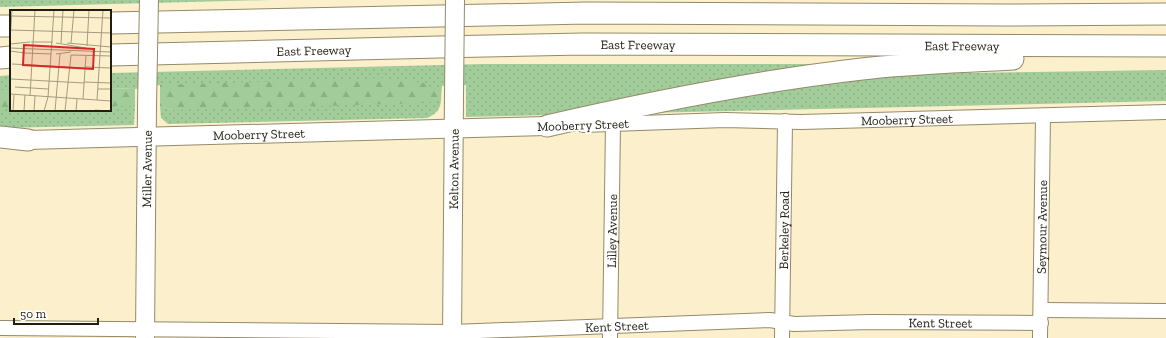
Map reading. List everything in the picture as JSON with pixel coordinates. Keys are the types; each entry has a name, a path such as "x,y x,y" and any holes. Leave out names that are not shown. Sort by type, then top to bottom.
{"highway":[{"path":"1008,0 1134,13"},
{"path":"111,23 586,13 1166,14"},
{"name":"East Freeway","path":"111,55 583,44 1166,47"},
{"path":"547,126 618,109 799,77 863,69 1166,47"},
{"path":"0,58 10,57"},
{"path":"0,137 28,140"}],"main road":[{"name":"Miller Avenue","path":"145,333 146,137 149,0"},
{"name":"Kelton Avenue","path":"452,335 454,0"},
{"name":"Mooberry Street","path":"28,140 547,126"}],"street":[{"name":"Mooberry Street","path":"547,126 725,120 801,122 1166,112"},
{"name":"Seymour Avenue","path":"1040,338 1043,116"},
{"name":"Berkeley Road","path":"782,338 785,121"},
{"name":"Lilley Avenue","path":"610,332 613,124"},
{"name":"Mooberry Street","path":"0,141 28,140"},
{"name":"Kent Street","path":"0,328 145,333 452,335 610,332 770,320 794,324 1041,317 1166,311"}],"green space":[{"path":"0,0 269,0 0,7"},
{"path":"484,64 819,64 819,68 708,84 547,115 466,117 466,85 442,86 439,109 427,118 168,124 161,118 160,106 173,110 160,85 135,89 111,88 111,73"},
{"path":"1166,70 1166,101 643,113 810,83 897,74"},
{"path":"10,75 10,90 0,90 0,76"},
{"path":"386,78 423,83 441,93 439,99 427,103 173,110 160,106 160,85"},
{"path":"111,88 135,89 135,106 111,106"},
{"path":"0,90 10,90 10,108 0,108"},
{"path":"111,106 135,106 134,125 0,128 0,108 10,108 10,111 111,111"}]}
